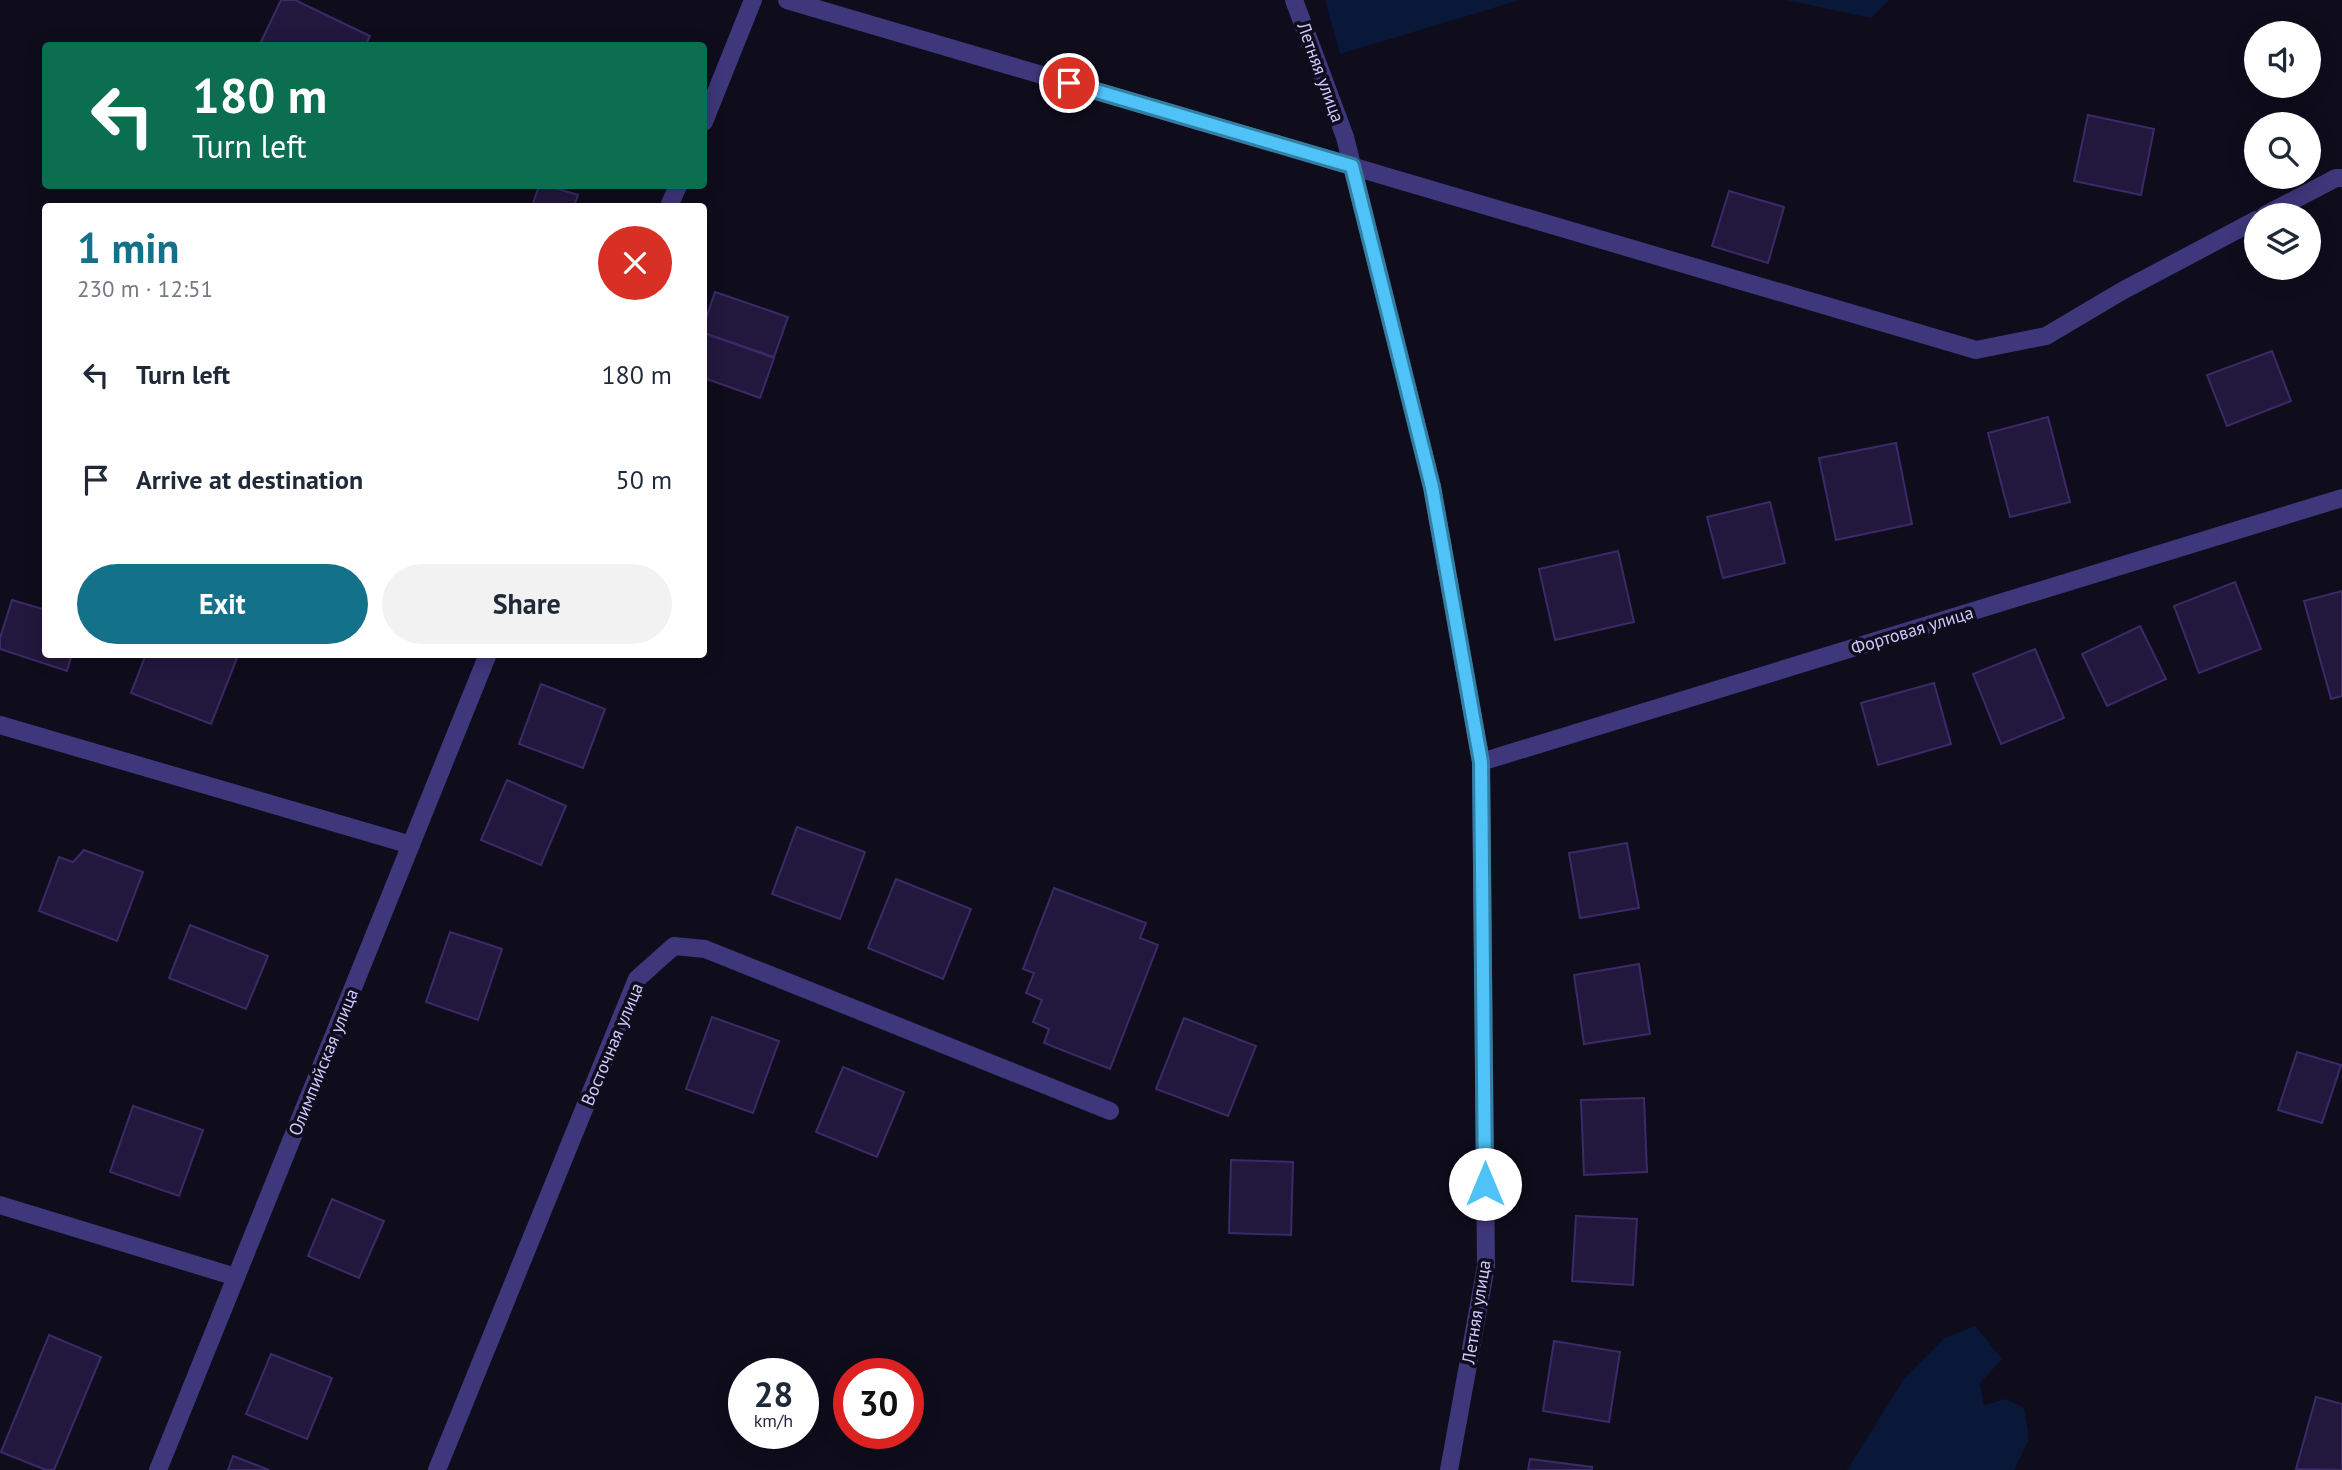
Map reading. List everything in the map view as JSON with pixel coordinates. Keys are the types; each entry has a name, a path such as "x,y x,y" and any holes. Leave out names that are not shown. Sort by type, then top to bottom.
{"street":[{"path":"707,115 753,0"},
{"path":"786,0 1976,350 2046,336 2122,291 2244,226"},
{"name":"Летняя улица","path":"1294,0 1345,137 1432,487 1481,762 1486,1266 1449,1470"},
{"path":"2288,203 2336,178 2342,178"},
{"name":"Фортовая улица","path":"1481,762 2342,498"},
{"name":"Олимпийская улица","path":"158,1470 486,658"},
{"path":"0,726 411,845"},
{"name":"Восточная улица","path":"437,1470 637,979 674,946 705,949 1110,1111"},
{"path":"0,1205 236,1278"}],"water":[{"path":"1325,0 1520,0 1340,54"},
{"path":"1786,0 1889,0 1871,18"},
{"path":"1975,1326 2002,1359 1980,1383 1984,1405 2006,1399 2024,1408 2029,1439 2014,1470 1847,1470 1904,1379 1945,1338"}],"building":[{"path":"281,0 295,0 370,36 367,42 261,42"},
{"path":"2088,115 2154,129 2141,195 2074,181"},
{"path":"538,189 559,189 578,195 575,203 533,203"},
{"path":"1729,191 1784,207 1768,263 1712,246"},
{"path":"715,292 788,317 774,357 707,334 707,315"},
{"path":"707,334 774,358 760,398 707,379"},
{"path":"2272,351 2291,401 2227,426 2207,375"},
{"path":"2048,417 2070,502 2010,517 1988,433"},
{"path":"1896,443 1912,524 1836,540 1819,458"},
{"path":"1770,502 1785,563 1723,578 1707,517"},
{"path":"1618,551 1634,622 1555,640 1539,569"},
{"path":"2235,582 2261,649 2199,673 2174,606"},
{"path":"2342,591 2342,696 2331,699 2304,601"},
{"path":"12,600 42,609 42,658 71,658 67,671 0,649 0,638"},
{"path":"2140,626 2166,679 2107,706 2082,654"},
{"path":"2035,649 2064,718 2001,744 1973,674"},
{"path":"144,658 237,658 211,724 131,693"},
{"path":"1934,683 1951,744 1878,765 1861,703"},
{"path":"541,684 605,709 583,768 519,744"},
{"path":"507,780 566,806 541,865 481,840"},
{"path":"797,827 865,852 840,919 772,894"},
{"path":"1627,843 1639,908 1580,918 1569,853"},
{"path":"84,850 143,872 117,941 39,911 59,857 73,862"},
{"path":"896,879 971,909 943,979 868,948"},
{"path":"1054,888 1146,923 1140,938 1158,945 1110,1069 1044,1043 1049,1029 1033,1022 1042,1000 1026,993 1034,973 1023,969"},
{"path":"190,925 268,956 246,1009 169,978"},
{"path":"450,932 502,949 478,1020 426,1002"},
{"path":"1639,964 1650,1034 1584,1044 1574,975"},
{"path":"712,1017 779,1041 753,1113 686,1089"},
{"path":"1184,1018 1256,1046 1228,1116 1156,1089"},
{"path":"2297,1052 2341,1065 2322,1123 2278,1110"},
{"path":"843,1067 904,1092 877,1157 816,1132"},
{"path":"1644,1098 1647,1172 1584,1175 1581,1100"},
{"path":"133,1106 203,1130 179,1196 110,1172"},
{"path":"1231,1160 1293,1162 1291,1235 1229,1233"},
{"path":"332,1199 384,1221 359,1278 308,1256"},
{"path":"1576,1216 1637,1219 1633,1285 1572,1281"},
{"path":"49,1335 101,1357 54,1470 46,1470 1,1452"},
{"path":"1554,1341 1620,1352 1609,1422 1543,1411"},
{"path":"271,1354 332,1378 307,1439 246,1414"},
{"path":"2316,1397 2342,1404 2342,1470 2296,1469"},
{"path":"233,1456 269,1470 228,1470"},
{"path":"1530,1459 1592,1467 1592,1470 1528,1470"}],"route":[{"path":"1069,83 1352,166 1432,487 1481,762 1485,1184"}]}
